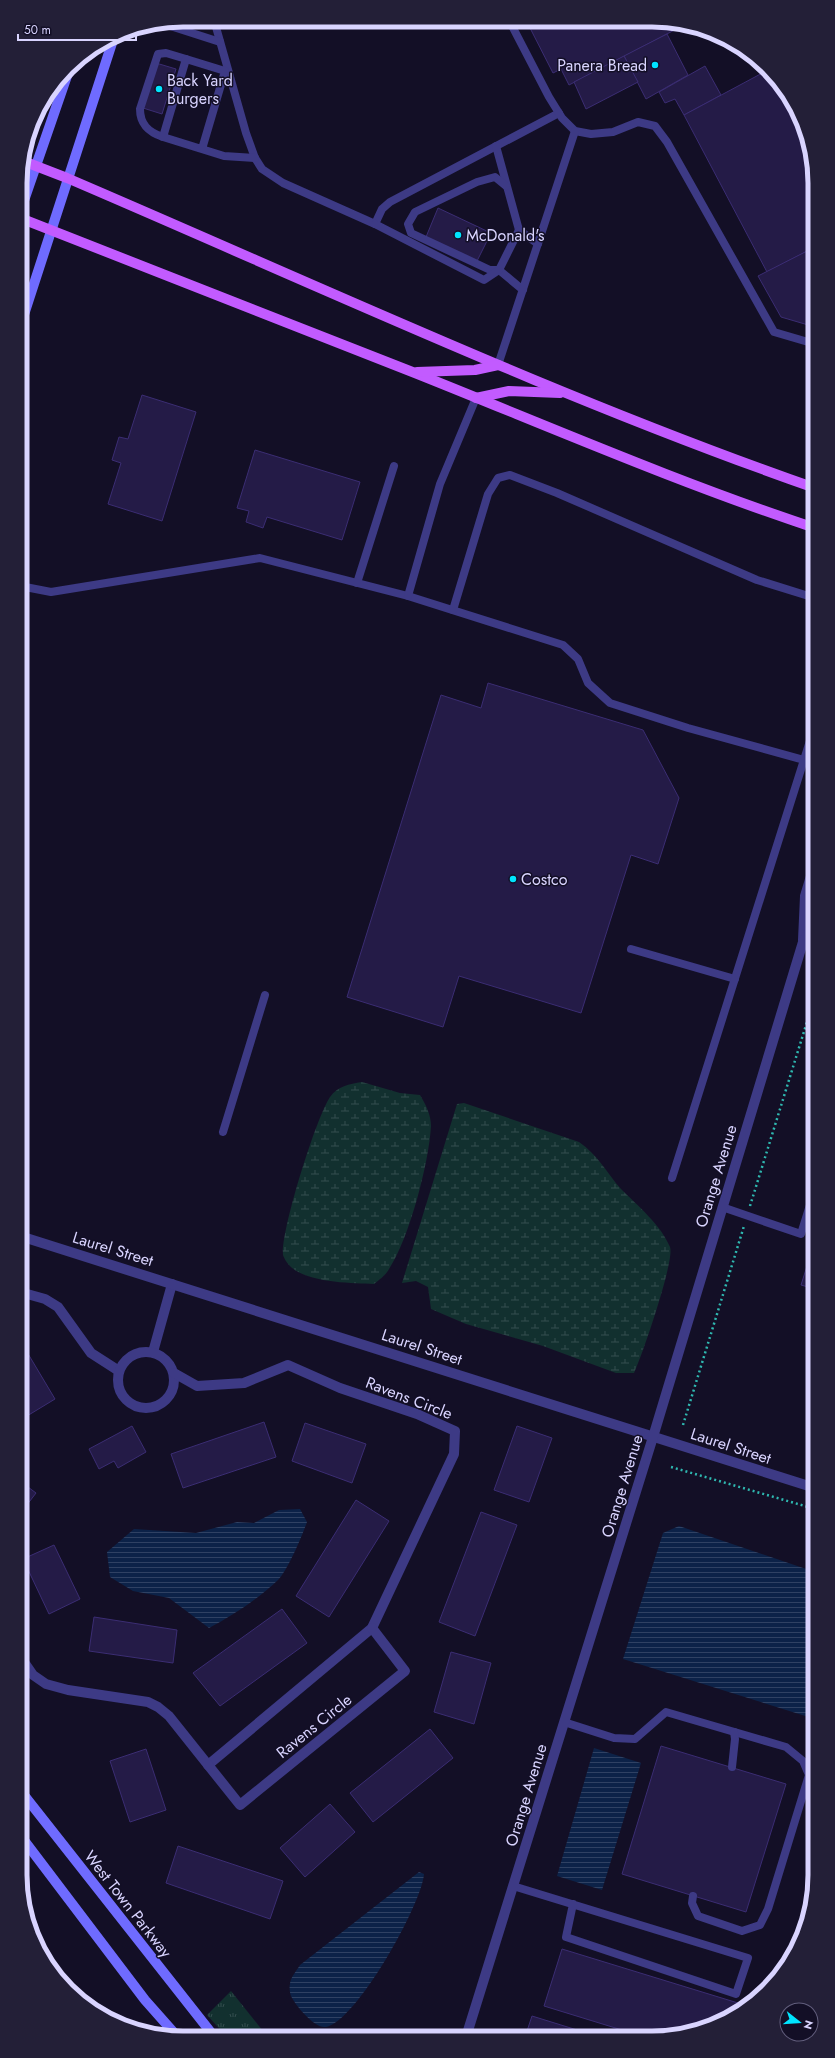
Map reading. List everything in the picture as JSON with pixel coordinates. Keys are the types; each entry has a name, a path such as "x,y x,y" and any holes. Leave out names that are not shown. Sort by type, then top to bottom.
{"main road":[{"path":"27,304 112,44"},
{"path":"27,192 64,82"},
{"path":"28,163 67,178 498,365 692,444 808,485"},
{"path":"27,221 413,372 681,480 808,525"},
{"path":"413,372 475,370 498,365"},
{"path":"476,398 509,391 566,393"},
{"name":"West Town Parkway","path":"27,1799 209,2031"},
{"path":"27,1844 145,2000 172,2031"}],"street":[{"name":"Orange Avenue","path":"803,942 805,896 808,886"},
{"name":"Orange Avenue","path":"468,2031 653,1437 803,942 808,934"},
{"name":"Laurel Street","path":"27,1238 808,1486"},
{"path":"172,1284 153,1352 140,1352 127,1359 119,1371 119,1386 126,1399 138,1407 152,1407 166,1400 174,1388 174,1373"},
{"path":"27,1294 45,1299 58,1307 91,1353 119,1371"},
{"name":"Ravens Circle","path":"153,1352 167,1360 174,1373 196,1386 244,1383 288,1365 340,1388 417,1414 455,1432 454,1454 372,1628 208,1764"},
{"name":"Ravens Circle","path":"27,1666 33,1675 46,1684 68,1690 148,1702 158,1707 170,1716 240,1805 405,1671 372,1628"}],"lane":[{"path":"173,27 220,42"},
{"path":"216,27 255,158 262,169 283,183 375,224 484,280 499,270 519,230"},
{"path":"513,27 559,113 575,132 591,134 613,132 638,122 655,126 667,142 774,332 808,342"},
{"path":"202,149 225,71 186,59 166,54 158,54 140,108 140,115 144,125 152,133 163,137 224,156 255,158"},
{"path":"163,137 186,59"},
{"path":"375,224 382,209 390,202 559,113"},
{"path":"498,365 575,132"},
{"path":"496,146 519,230 538,244"},
{"path":"506,186 495,177 477,182 415,212 408,224 411,233 490,270 499,270 522,290"},
{"path":"408,596 440,484 476,398"},
{"path":"356,583 394,466"},
{"path":"453,610 488,494 498,478 510,475 557,493 757,580 808,596"},
{"path":"27,587 51,592 260,558 408,596 563,645 578,659 588,683 610,703 688,728 808,762"},
{"path":"672,1178 808,748"},
{"path":"803,942 808,944"},
{"path":"631,949 735,979"},
{"path":"223,1132 265,995"},
{"path":"722,1207 801,1234 808,1212"},
{"path":"564,1722 614,1738 635,1739 666,1712 786,1747 803,1761 808,1773"},
{"path":"732,1767 735,1739 734,1732"},
{"path":"693,1896 692,1903 698,1916 742,1931 760,1925 768,1909 808,1778"},
{"path":"513,1886 573,1904 748,1958 736,1994 566,1937 573,1904"}],"path":[{"path":"671,1467 808,1507"}],"green space":[{"path":"362,1082 400,1093 420,1095 428,1110 431,1122 422,1180 411,1220 404,1239 389,1269 374,1284 317,1279 296,1271 289,1265 283,1255 284,1242 300,1174 316,1127 324,1109 330,1097 337,1090 348,1085"},
{"path":"464,1103 579,1142 597,1158 621,1189 642,1209 661,1231 670,1247 668,1270 644,1348 634,1373 616,1373 543,1346 466,1324 431,1309 428,1287 416,1281 402,1283 457,1104"},
{"path":"231,1991 263,2031 221,2031 207,2015"}],"water":[{"path":"300,1509 307,1522 302,1536 282,1575 254,1600 209,1628 169,1598 133,1591 110,1577 107,1552 134,1529 196,1533 237,1522 254,1523 279,1510"},
{"path":"679,1526 808,1570 808,1717 623,1659 663,1533"},
{"path":"594,1748 641,1763 602,1890 557,1876"},
{"path":"419,1872 424,1874 412,1910 386,1960 370,1984 354,2005 339,2020 326,2027 316,2024 301,2010 291,1996 290,1982 300,1965"}],"building":[{"path":"530,27 662,27 677,29 569,85 561,69 553,73"},
{"path":"667,34 688,75 646,99 624,56"},
{"path":"624,56 638,82 586,109 574,82"},
{"name":"Back Yard Burgers","path":"156,63 176,69 162,114 143,108"},
{"path":"705,66 721,95 684,115 675,99 665,103 659,92"},
{"path":"762,73 769,80 782,96 792,114 803,143 808,173 808,251 767,272 684,115"},
{"name":"McDonald's","path":"438,208 491,233 477,261 426,237"},
{"path":"808,251 808,325 781,317 758,276"},
{"path":"142,395 196,412 162,521 108,504 121,463 112,460 119,437 128,439"},
{"path":"255,450 360,482 342,540 267,517 263,528 246,522 249,511 237,508"},
{"path":"488,683 643,730 679,798 658,864 631,855 581,1013 459,976 443,1027 347,997 441,695 481,708"},
{"path":"808,1263 808,1287 801,1285"},
{"path":"27,1352 55,1399 27,1416"},
{"path":"264,1422 276,1457 183,1488 171,1454"},
{"path":"305,1423 366,1444 352,1483 292,1461"},
{"path":"132,1426 146,1452 118,1468 114,1461 99,1469 89,1449"},
{"path":"517,1426 552,1438 529,1502 494,1490"},
{"path":"27,1486 36,1493 27,1505"},
{"path":"356,1500 389,1521 329,1617 296,1596"},
{"path":"481,1512 517,1525 475,1636 439,1622"},
{"path":"54,1545 80,1599 49,1614 27,1567 27,1557"},
{"path":"282,1609 307,1643 220,1706 193,1673"},
{"path":"94,1617 177,1630 173,1663 89,1651"},
{"path":"451,1652 491,1663 474,1724 434,1712"},
{"path":"430,1729 453,1758 373,1822 350,1793"},
{"path":"661,1746 786,1784 746,1912 622,1874"},
{"path":"146,1749 166,1810 130,1822 110,1761"},
{"path":"330,1804 355,1832 305,1877 280,1848"},
{"path":"178,1846 283,1881 270,1919 166,1883"},
{"path":"562,1949 738,2003 737,2006 702,2023 662,2031 625,2031 544,2006"},
{"path":"532,2016 580,2031 527,2031"}],"place":[{"name":"Panera Bread","path":"655,65"},
{"name":"Back Yard Burgers","path":"159,89"},
{"name":"McDonald's","path":"458,235"},
{"name":"Costco","path":"513,879"}]}
